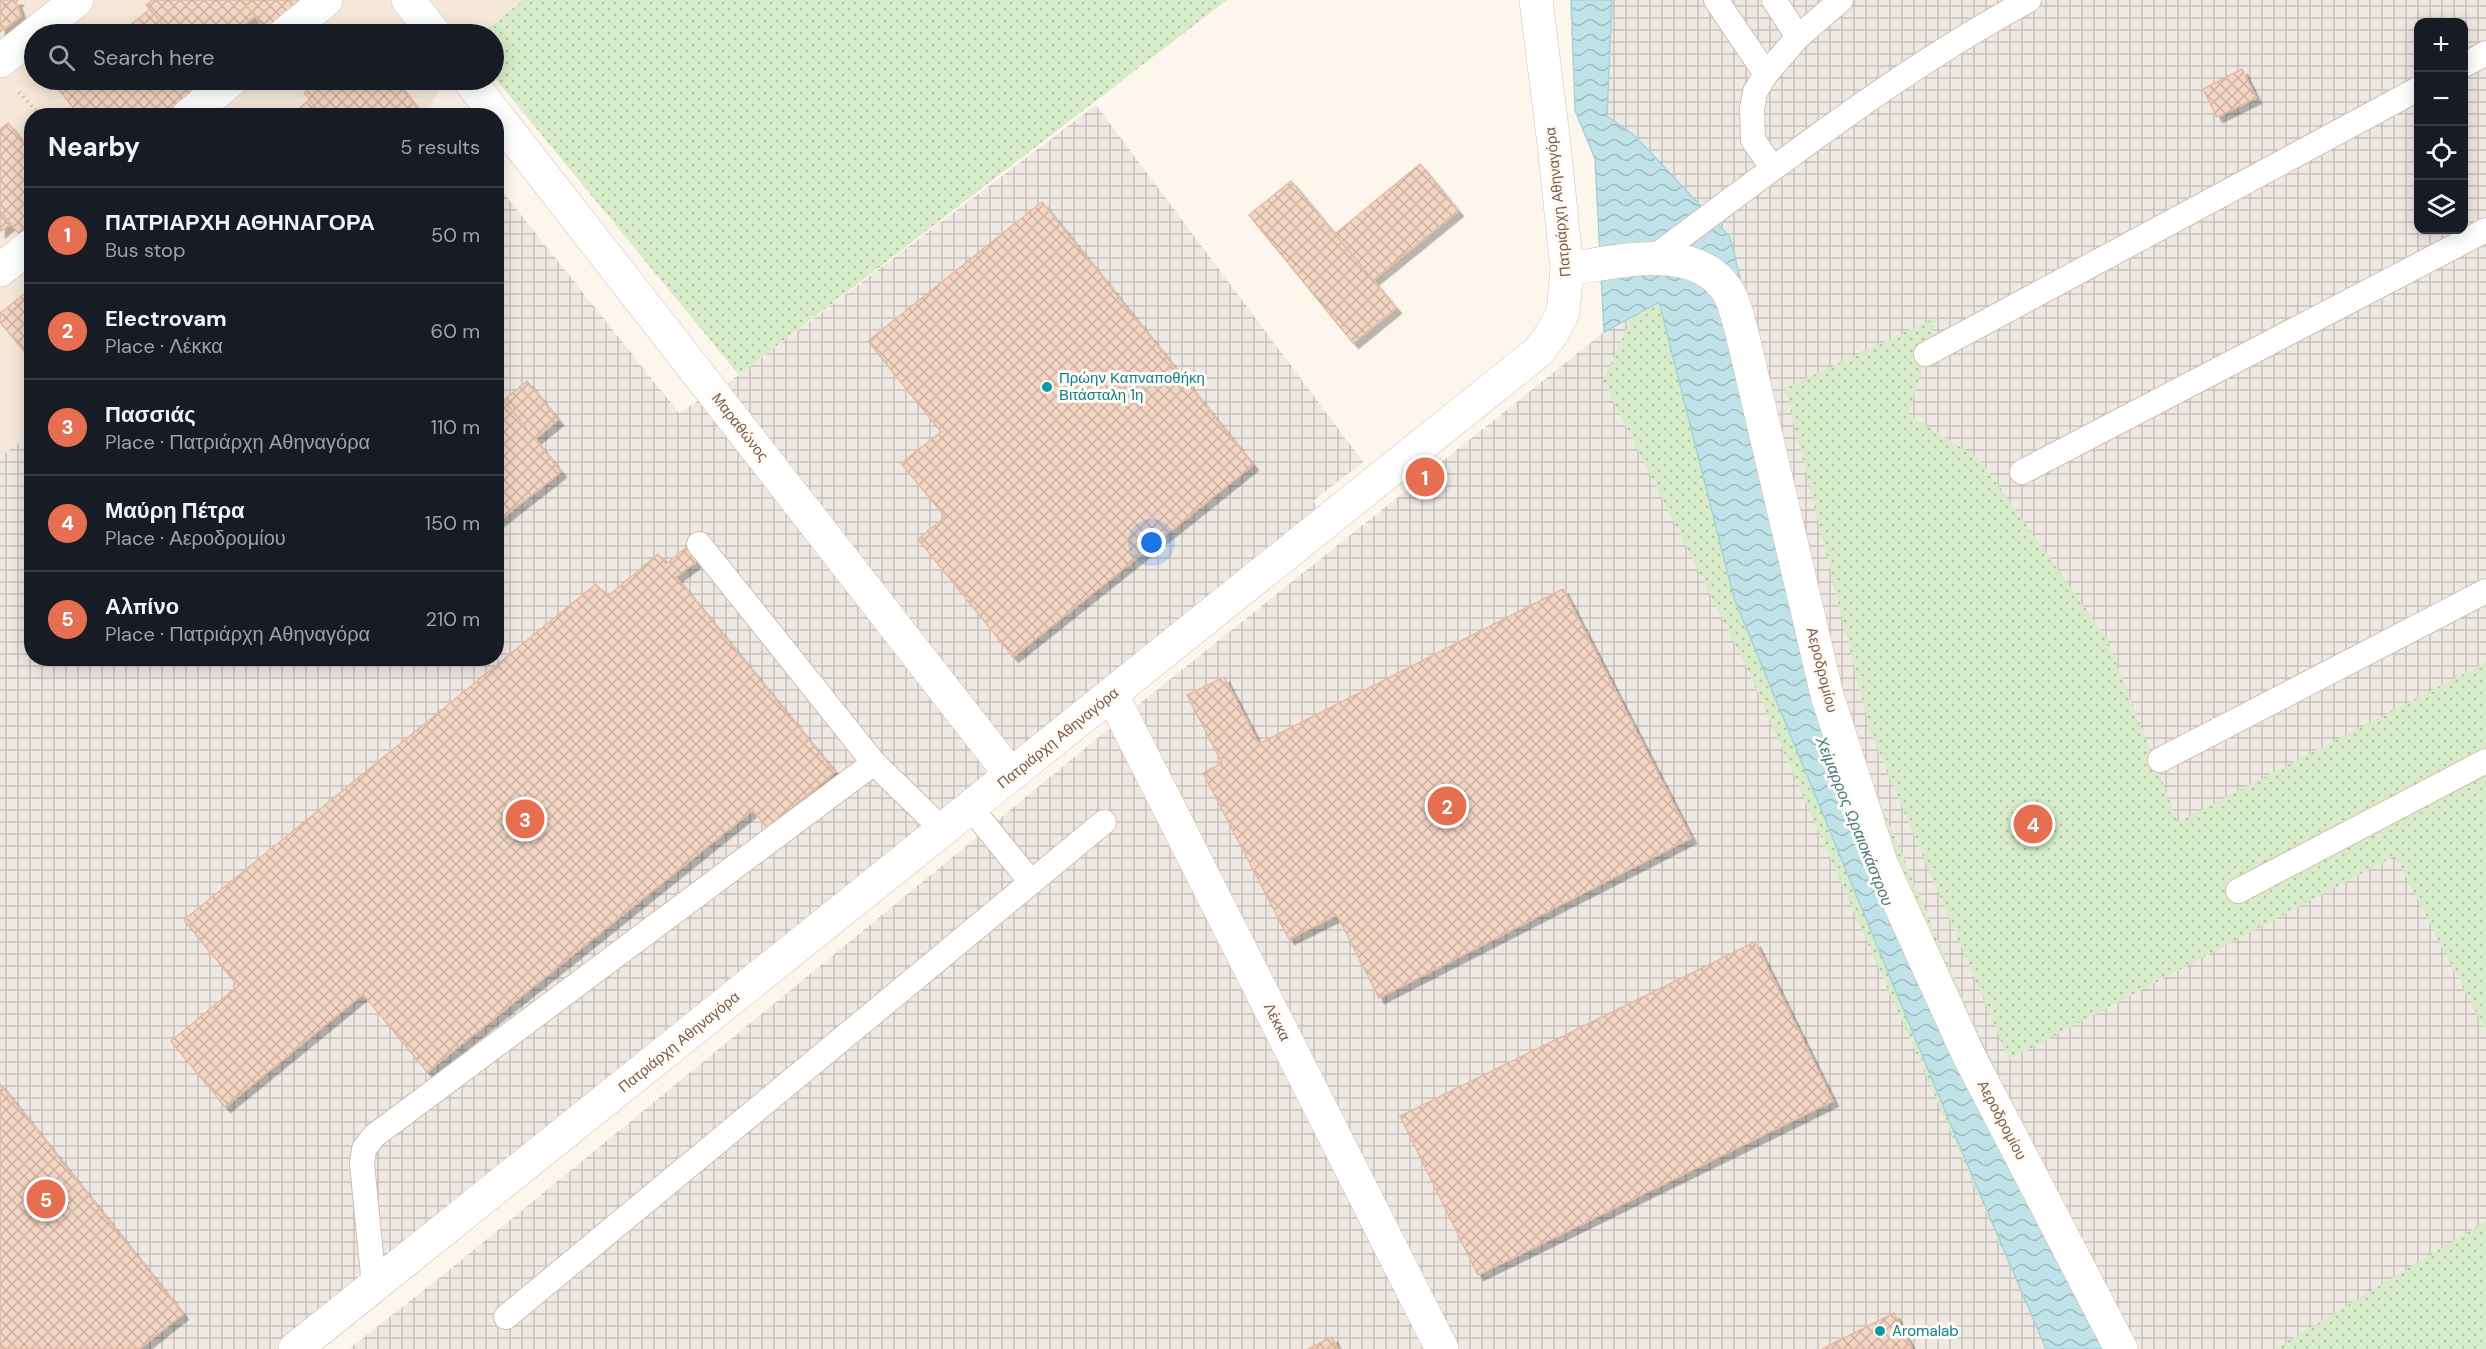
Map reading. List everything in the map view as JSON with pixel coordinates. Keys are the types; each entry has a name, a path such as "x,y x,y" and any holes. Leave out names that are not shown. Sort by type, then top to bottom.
{"street":[{"path":"47,24 77,0"},
{"path":"297,24 326,0"},
{"path":"408,0 427,24"},
{"name":"Πατριάρχη Αθηναγόρα","path":"295,1349 1539,351 1553,333 1563,312 1567,269 1536,0"},
{"path":"0,61 24,42"},
{"path":"198,108 219,90"},
{"name":"Μαραθώνος","path":"477,90 491,108"},
{"name":"Μαραθώνος","path":"504,125 1011,775"},
{"path":"0,270 24,250"},
{"name":"Αεροδρομίου","path":"1567,269 1654,257 1682,260 1707,270 1727,290 1741,329 1827,695 1881,863 1968,1054 2121,1349"},
{"name":"Λέκκα","path":"1112,694 1442,1349"}],"lane":[{"path":"1716,0 1766,74"},
{"path":"1774,0 1798,37"},
{"path":"1772,167 1753,140 1753,100 1759,84 1798,37 1841,0"},
{"path":"1654,257 1772,167 1971,32 2029,0"},
{"path":"2468,62 2486,53"},
{"path":"1926,354 2414,91"},
{"path":"2022,472 2486,230"},
{"path":"699,544 874,763 943,830"},
{"path":"2160,760 2486,591"},
{"path":"2238,891 2486,761"},
{"path":"374,1285 362,1164 364,1149 368,1142 874,763"},
{"path":"971,808 1031,882"},
{"path":"506,1317 1104,822"}],"shaded area":[{"path":"0,0 523,0 493,24 24,24 24,90 440,90 426,108 24,108 24,438 0,458"},
{"path":"1588,0 2486,0 2486,1349 349,1349 448,1271 1138,705 1614,324"},
{"path":"1096,105 1363,462 1313,501 1337,535 1031,778 323,1349 0,1349 0,458 24,438 24,666 504,666 504,194 679,413 739,375"}],"green space":[{"path":"523,0 1227,0 739,375 504,89 504,24 493,24"},
{"path":"1667,295 2110,1349 2046,1349 1745,664 1603,381 1636,307"},
{"path":"1937,317 1909,415 1980,459 2107,639 2178,822 2486,662 2486,1032 2395,856 2009,1060 1870,731 1785,388"},
{"path":"2486,1221 2486,1349 2275,1349"}],"water":[{"name":"Χείμαρρος Ωραιοκάστρου","path":"1571,0 1612,0 1607,116 1635,136 1730,237 1870,808 1953,985 2133,1349 2046,1349 1950,1123 1734,598 1659,302 1604,332 1595,159 1575,110"}],"building":[{"path":"0,0 18,0 16,2 21,16 0,32"},
{"path":"152,0 242,0 255,16 245,24 162,24 146,5"},
{"path":"242,0 318,0 284,24 262,24"},
{"path":"150,9 163,24 131,24"},
{"path":"2242,69 2256,98 2217,117 2203,89"},
{"path":"59,90 195,90 173,108 74,108"},
{"path":"308,90 403,90 417,108 316,108 304,93"},
{"path":"309,100 316,108 300,108"},
{"path":"8,123 24,143 24,232 20,235 0,211 0,129"},
{"path":"1420,164 1458,211 1373,280 1335,234"},
{"path":"1291,181 1396,308 1353,343 1249,215"},
{"name":"Πρώην Καπναποθήκη Βιτάσταλη 1η","path":"1042,202 1253,465 1013,657 918,539 945,517 901,463 941,432 868,341"},
{"path":"0,211 10,224 0,232"},
{"path":"24,294 24,351 0,322 0,313"},
{"path":"527,381 558,420 535,439 504,400"},
{"path":"506,403 561,472 504,517 504,404"},
{"path":"693,542 704,556 676,577 835,772 767,828 753,810 427,1072 363,994 225,1107 171,1041 238,986 184,920 495,666 504,666 504,659 596,584 607,597 658,554 666,564"},
{"path":"1563,589 1691,838 1379,998 1337,915 1289,939 1203,773 1222,763 1187,695 1224,677 1259,744"},
{"path":"1755,942 1833,1101 1478,1275 1400,1116"},
{"path":"0,1084 183,1314 139,1349 0,1349"},
{"name":"Aromalab","path":"1894,1313 1912,1349 1822,1349"},
{"path":"1332,1337 1338,1349 1308,1349"}],"place":[{"name":"Πρώην Καπναποθήκη Βιτάσταλη 1η","path":"1047,387"},
{"name":"ΠΑΤΡΙΑΡΧΗ ΑΘΗΝΑΓΟΡΑ","path":"1425,477"},
{"name":"Electrovam","path":"1447,806"},
{"name":"Πασσιάς","path":"525,819"},
{"name":"Μαύρη Πέτρα","path":"2033,824"},
{"name":"Αλπίνο","path":"46,1199"},
{"name":"Aromalab","path":"1880,1331"}]}
